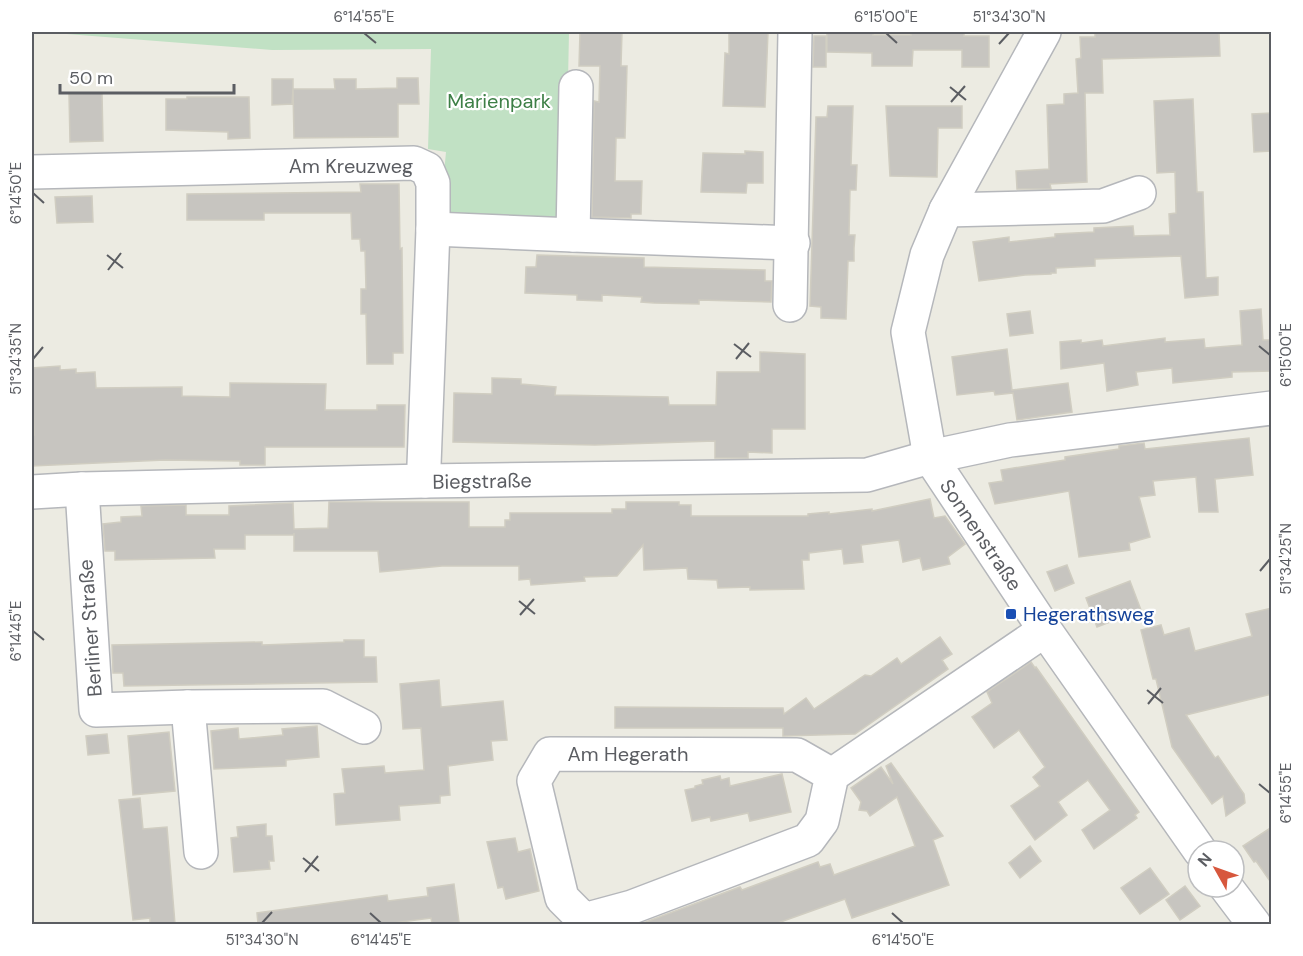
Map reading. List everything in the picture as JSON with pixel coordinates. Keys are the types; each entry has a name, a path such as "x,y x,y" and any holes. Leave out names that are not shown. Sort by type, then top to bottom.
{"street":[{"path":"790,304 793,243 795,32"},
{"name":"Sonnenstraße","path":"1044,32 946,210 927,255 908,333 930,457 1045,630 1192,839"},
{"path":"573,235 576,87"},
{"name":"Am Kreuzweg","path":"32,172 414,163 427,169 433,183 433,230 425,481"},
{"path":"946,210 1103,206 1139,193"},
{"path":"433,230 793,243"},
{"path":"930,457 1010,440 1272,408"},
{"name":"Biegstraße","path":"32,492 425,481 867,475 930,457"},
{"name":"Berliner Straße","path":"82,489 96,710 323,706 364,727"},
{"path":"832,775 1045,630"},
{"path":"188,707 201,852"},
{"name":"Am Hegerath","path":"550,754 797,755 832,775 822,821 808,840 632,907 584,920 565,918 534,781 550,754"},
{"path":"1235,899 1254,924"}],"green space":[{"name":"Marienpark","path":"41,32 569,32 565,228 439,226 446,152 428,149 431,49 272,50"}],"building":[{"path":"580,32 622,32 621,66 627,66 625,138 616,138 615,181 642,181 641,214 631,214 631,218 592,217 594,101 599,102 600,66 579,66"},
{"path":"729,32 768,32 765,107 723,106 725,53 729,54"},
{"path":"827,32 911,35 911,32 964,32 964,36 989,36 989,67 962,67 962,50 913,50 912,66 872,66 872,53 827,52"},
{"path":"1219,32 1220,56 1102,59 1103,93 1085,93 1087,182 1050,184 1051,189 1017,189 1016,171 1049,169 1047,105 1064,104 1064,94 1078,93 1076,59 1081,58 1080,37 1095,37 1095,33"},
{"path":"814,36 826,36 826,67 813,67"},
{"path":"397,78 418,78 419,104 398,104 398,137 294,138 293,89 335,89 334,79 356,79 356,89 397,88"},
{"path":"272,79 293,79 292,104 272,105"},
{"path":"102,93 103,141 70,142 69,94"},
{"path":"187,97 249,97 250,138 228,139 228,132 166,130 166,99 187,99"},
{"path":"1193,99 1197,192 1203,192 1206,278 1218,277 1218,295 1185,298 1181,256 1095,259 1095,266 1056,268 1056,273 1051,274 979,281 973,242 1009,237 1009,242 1055,237 1055,234 1094,232 1094,228 1133,226 1134,236 1170,235 1169,214 1176,213 1175,172 1157,173 1154,101"},
{"path":"828,106 853,106 851,165 857,165 856,190 850,190 849,235 855,235 854,261 848,261 846,319 821,318 821,307 810,306 816,117 827,117"},
{"path":"886,106 962,106 962,128 938,128 937,177 890,176"},
{"path":"1272,113 1272,151 1254,152 1252,114"},
{"path":"745,151 763,152 763,183 747,183 746,193 701,192 703,153 745,154"},
{"path":"360,184 399,184 403,353 393,353 393,364 367,364 366,314 361,314 361,289 366,289 365,251 361,251 360,239 352,239 351,213 264,213 264,220 187,220 187,194 361,192"},
{"path":"92,196 93,222 57,223 55,197"},
{"path":"537,255 644,258 644,267 765,270 765,281 772,281 771,302 699,300 699,304 654,303 641,302 642,297 602,295 602,301 577,300 577,295 525,293 526,267 536,267"},
{"path":"1261,309 1263,340 1272,340 1272,371 1232,372 1232,377 1173,383 1172,368 1136,372 1138,385 1107,391 1104,363 1061,369 1060,342 1081,340 1081,343 1102,340 1103,346 1165,338 1165,342 1204,339 1205,348 1242,345 1240,311"},
{"path":"1030,311 1033,333 1010,336 1007,314"},
{"path":"1007,349 1012,390 1068,383 1072,412 1017,420 1013,393 995,395 994,391 957,395 952,357"},
{"path":"760,352 805,354 805,429 772,429 772,453 748,452 748,458 715,458 715,441 595,445 453,442 454,393 492,394 492,378 521,379 521,384 556,387 555,395 668,397 669,405 716,405 717,372 760,372"},
{"path":"60,366 60,370 76,369 76,373 95,372 96,388 182,387 182,396 230,397 230,383 326,384 325,410 377,410 377,405 405,405 404,447 265,447 265,465 240,465 240,461 165,460 32,466 32,435 34,435 32,368"},
{"path":"1249,438 1253,475 1215,479 1218,512 1199,512 1196,477 1153,481 1155,495 1139,497 1150,537 1129,543 1130,550 1079,557 1069,491 995,504 989,483 1003,481 1001,470 1065,460 1065,457 1119,449 1119,446 1144,443 1145,449"},
{"path":"930,499 934,518 945,516 965,544 948,557 950,564 923,570 920,558 903,562 899,540 861,545 863,562 844,564 842,549 809,553 809,560 802,560 804,589 750,590 750,587 718,588 717,580 688,579 687,568 644,570 643,545 617,576 584,577 585,581 531,585 530,579 519,580 519,566 442,566 380,572 378,551 294,551 294,535 245,535 245,549 214,549 215,558 115,560 115,551 105,551 103,524 121,522 121,517 142,516 141,506 186,505 186,515 229,515 229,506 293,503 294,529 328,528 329,502 469,502 469,527 505,527 505,520 510,520 510,513 612,513 612,509 626,509 626,502 679,502 679,505 691,505 691,516 808,516 808,514 829,512 829,514 872,509 872,511"},
{"path":"1067,565 1074,583 1055,591 1047,572"},
{"path":"1130,581 1141,610 1097,627 1086,598"},
{"path":"1272,608 1272,694 1186,715 1215,758 1218,756 1244,794 1245,803 1226,816 1223,796 1212,804 1172,747 1156,679 1153,679 1141,630 1161,625 1164,635 1189,628 1195,651 1252,636 1246,614"},
{"path":"940,637 952,654 942,660 948,669 855,734 783,736 783,728 615,728 615,707 783,708 784,714 806,698 814,709 865,675 871,676 897,658 901,664"},
{"path":"344,640 364,640 364,657 376,657 377,682 124,686 123,673 113,673 112,645 262,642 262,645 344,642"},
{"path":"1031,662 1139,812 1135,815 1137,818 1094,849 1082,830 1110,810 1088,780 1058,802 1067,815 1035,840 1011,806 1040,786 1033,777 1045,767 1019,730 994,748 972,717 992,703 987,692"},
{"path":"439,680 441,707 503,701 507,740 491,741 493,760 448,766 450,795 440,796 440,803 399,806 400,820 336,825 334,794 345,793 342,769 384,766 385,773 424,770 421,728 403,729 400,684"},
{"path":"317,726 319,757 286,760 286,766 214,769 211,731 238,728 239,739 283,735 282,729"},
{"path":"169,732 175,791 133,795 128,736"},
{"path":"107,734 109,753 88,755 86,736"},
{"path":"891,763 943,836 933,840 949,885 852,918 845,899 775,924 643,924 740,887 742,890 818,862 820,867 830,864 834,875 915,846 897,797 870,816 867,811 859,810 861,802 851,788 881,767 893,784 886,766"},
{"path":"782,774 791,812 750,821 748,813 711,821 710,817 692,821 685,790 703,784 702,780 720,776 721,780 729,778 730,786"},
{"path":"140,798 143,829 167,827 175,924 150,924 150,918 133,920 119,800"},
{"path":"266,824 266,836 272,836 274,861 269,861 270,869 234,872 231,838 238,837 237,827"},
{"path":"1272,827 1272,884 1246,850 1246,844"},
{"path":"515,838 518,852 530,849 539,891 506,899 503,887 498,888 487,842"},
{"path":"1030,846 1041,861 1020,878 1009,863"},
{"path":"1150,868 1169,894 1140,914 1121,888"},
{"path":"454,884 459,922 432,924 431,918 386,924 258,924 257,913 387,895 388,901 428,896 427,888"},
{"path":"1185,886 1186,899 1195,899 1200,906 1180,920 1166,900"}],"place":[{"name":"Hegerathsweg","path":"1011,614"}]}
